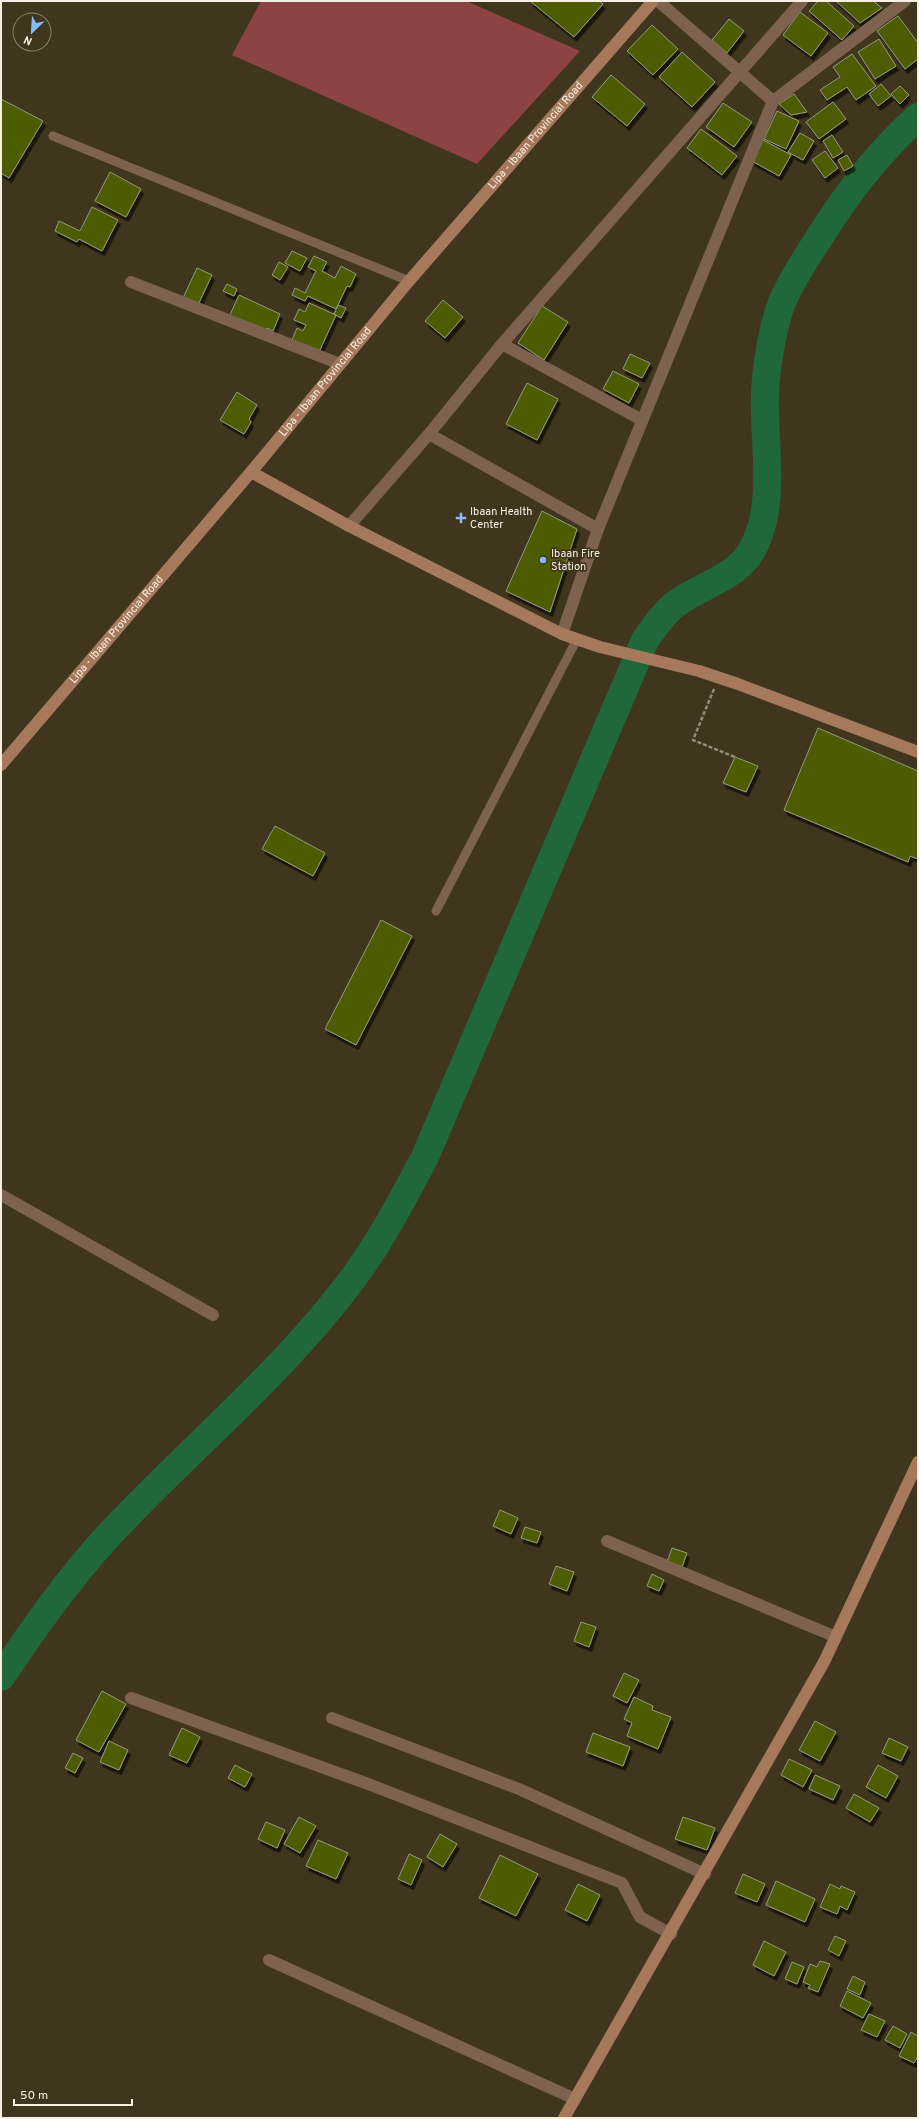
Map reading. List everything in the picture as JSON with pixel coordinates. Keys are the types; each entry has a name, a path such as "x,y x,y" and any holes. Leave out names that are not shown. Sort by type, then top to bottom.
{"main road":[{"name":"Lipa - Ibaan Provincial Road","path":"1,765 251,472 409,281 653,1"},
{"path":"251,472 349,526 562,634 718,678 918,752"},
{"path":"564,2118 671,1934 824,1662 918,1462"}],"street":[{"path":"658,1 773,101"},
{"path":"349,526 429,434 502,344 802,1"},
{"path":"562,634 598,529 773,101 905,1"},
{"path":"130,282 340,364"},
{"path":"502,344 642,420"},
{"path":"429,434 598,529"},
{"path":"1,1195 213,1315"},
{"path":"607,1541 836,1637"},
{"path":"131,1698 378,1788 622,1883 640,1917 671,1934"},
{"path":"332,1718 519,1789 705,1874"},
{"path":"269,1960 575,2099"}],"lane":[{"path":"53,136 409,281"},
{"path":"436,911 577,639"}],"path":[{"path":"718,678 693,740 735,757"}],"shaded area":[{"path":"261,1 466,1 580,51 477,164 232,55"}],"building":[{"path":"530,1 599,1 603,4 574,37"},
{"path":"818,1 826,1 854,26 842,40 809,11"},
{"path":"836,1 873,1 882,8 860,23"},
{"path":"800,12 828,33 811,56 783,35"},
{"path":"898,16 918,43 918,59 905,69 877,31"},
{"path":"729,19 744,31 727,53 712,40"},
{"path":"652,25 678,49 653,75 627,51"},
{"path":"879,39 896,66 875,79 858,52"},
{"path":"682,52 715,82 692,107 659,77"},
{"path":"852,54 876,86 856,100 847,87 827,100 820,90 840,77 833,67"},
{"path":"611,75 645,104 627,126 592,97"},
{"path":"881,84 891,96 878,106 869,94"},
{"path":"900,86 909,95 900,104 891,94"},
{"path":"794,94 807,112 791,115 779,104"},
{"path":"1,99 43,121 9,178 1,173"},
{"path":"833,102 846,119 819,139 806,122"},
{"path":"723,103 752,122 734,147 706,127"},
{"path":"777,111 799,121 786,149 764,139"},
{"path":"701,129 737,156 722,175 687,148"},
{"path":"800,133 814,141 803,160 788,152"},
{"path":"832,135 843,152 833,158 823,141"},
{"path":"763,140 791,155 779,176 752,161"},
{"path":"825,151 838,168 825,178 812,160"},
{"path":"847,155 853,166 844,171 838,160"},
{"path":"110,172 141,189 126,217 95,201"},
{"path":"92,207 118,220 102,251 79,239 77,242 55,231 59,221 80,231"},
{"path":"292,251 307,258 300,271 285,263"},
{"path":"314,256 327,262 322,271 335,278 341,266 356,274 350,287 347,286 336,309 308,296 305,301 292,295 295,288 305,293 316,271 308,267"},
{"path":"279,262 288,267 280,280 272,275"},
{"path":"197,268 212,275 197,307 182,300"},
{"path":"227,284 237,289 234,296 223,291"},
{"path":"239,295 280,314 273,331 267,328 265,333 229,317"},
{"path":"443,300 463,317 445,338 425,321"},
{"path":"309,303 336,315 319,352 292,340 297,328 303,331 306,325 294,320 299,309 305,312"},
{"path":"338,305 346,308 341,318 334,314"},
{"path":"542,306 568,322 544,360 518,343"},
{"path":"630,354 650,363 642,378 623,369"},
{"path":"613,371 639,384 629,403 603,389"},
{"path":"527,383 558,399 537,440 506,424"},
{"path":"237,392 257,405 249,419 251,422 244,434 220,420"},
{"name":"Ibaan Fire Station","path":"542,511 577,529 550,612 506,591"},
{"path":"818,728 918,771 918,859 910,856 908,862 784,810"},
{"path":"735,757 758,766 746,792 723,783"},
{"path":"275,826 325,853 313,876 262,849"},
{"path":"381,920 412,936 356,1045 325,1029"},
{"path":"500,1510 518,1518 511,1534 493,1526"},
{"path":"525,1527 541,1532 537,1543 521,1538"},
{"path":"672,1548 687,1553 681,1570 666,1565"},
{"path":"556,1566 574,1572 567,1591 549,1584"},
{"path":"652,1574 664,1580 659,1591 647,1586"},
{"path":"581,1622 596,1627 589,1647 574,1641"},
{"path":"624,1673 639,1680 627,1703 613,1696"},
{"path":"102,1691 126,1704 99,1752 76,1740"},
{"path":"634,1697 653,1706 652,1710 671,1717 658,1749 627,1736 632,1723 624,1719"},
{"path":"815,1721 836,1732 820,1761 799,1750"},
{"path":"182,1728 200,1737 187,1763 169,1755"},
{"path":"593,1733 630,1747 623,1766 586,1752"},
{"path":"889,1738 908,1747 901,1761 882,1753"},
{"path":"109,1741 128,1750 119,1770 100,1762"},
{"path":"73,1753 83,1758 75,1773 65,1768"},
{"path":"789,1759 812,1770 803,1787 781,1775"},
{"path":"235,1765 252,1774 245,1787 228,1778"},
{"path":"878,1765 898,1776 886,1798 866,1787"},
{"path":"815,1775 840,1786 833,1800 809,1789"},
{"path":"854,1794 879,1808 870,1822 846,1808"},
{"path":"299,1817 316,1826 300,1853 284,1844"},
{"path":"683,1817 715,1828 707,1850 675,1839"},
{"path":"266,1822 285,1830 277,1848 258,1839"},
{"path":"440,1834 457,1844 443,1867 427,1857"},
{"path":"318,1840 348,1853 336,1879 306,1866"},
{"path":"409,1854 422,1860 411,1885 398,1879"},
{"path":"500,1855 538,1874 516,1916 479,1898"},
{"path":"743,1874 765,1884 757,1902 735,1893"},
{"path":"776,1881 815,1899 805,1922 766,1905"},
{"path":"578,1884 600,1895 587,1921 565,1910"},
{"path":"830,1884 840,1889 841,1886 855,1892 847,1910 840,1906 837,1914 820,1907"},
{"path":"835,1936 846,1941 839,1956 828,1950"},
{"path":"764,1941 786,1952 774,1976 753,1965"},
{"path":"820,1961 830,1964 818,1992 808,1988 810,1985 803,1982 810,1964 817,1967"},
{"path":"792,1962 804,1967 797,1984 785,1979"},
{"path":"853,1976 865,1982 860,1995 847,1989"},
{"path":"847,1991 871,2003 863,2018 840,2006"},
{"path":"869,2014 885,2021 877,2037 861,2030"},
{"path":"893,2026 907,2034 900,2048 885,2040"},
{"path":"911,2032 918,2036 918,2056 914,2063 899,2056"}],"waterway":[{"path":"1,1677 51,1605 92,1554 138,1505 266,1379 297,1346 354,1277 383,1233 425,1157 645,640 673,606 684,598 731,572 741,564 756,542 766,506 767,469 765,393 767,371 776,321 783,300 809,253 852,189 876,159 903,130 918,117"}],"place":[{"name":"Ibaan Health Center","path":"461,518"},
{"name":"Ibaan Fire Station","path":"543,560"}]}
